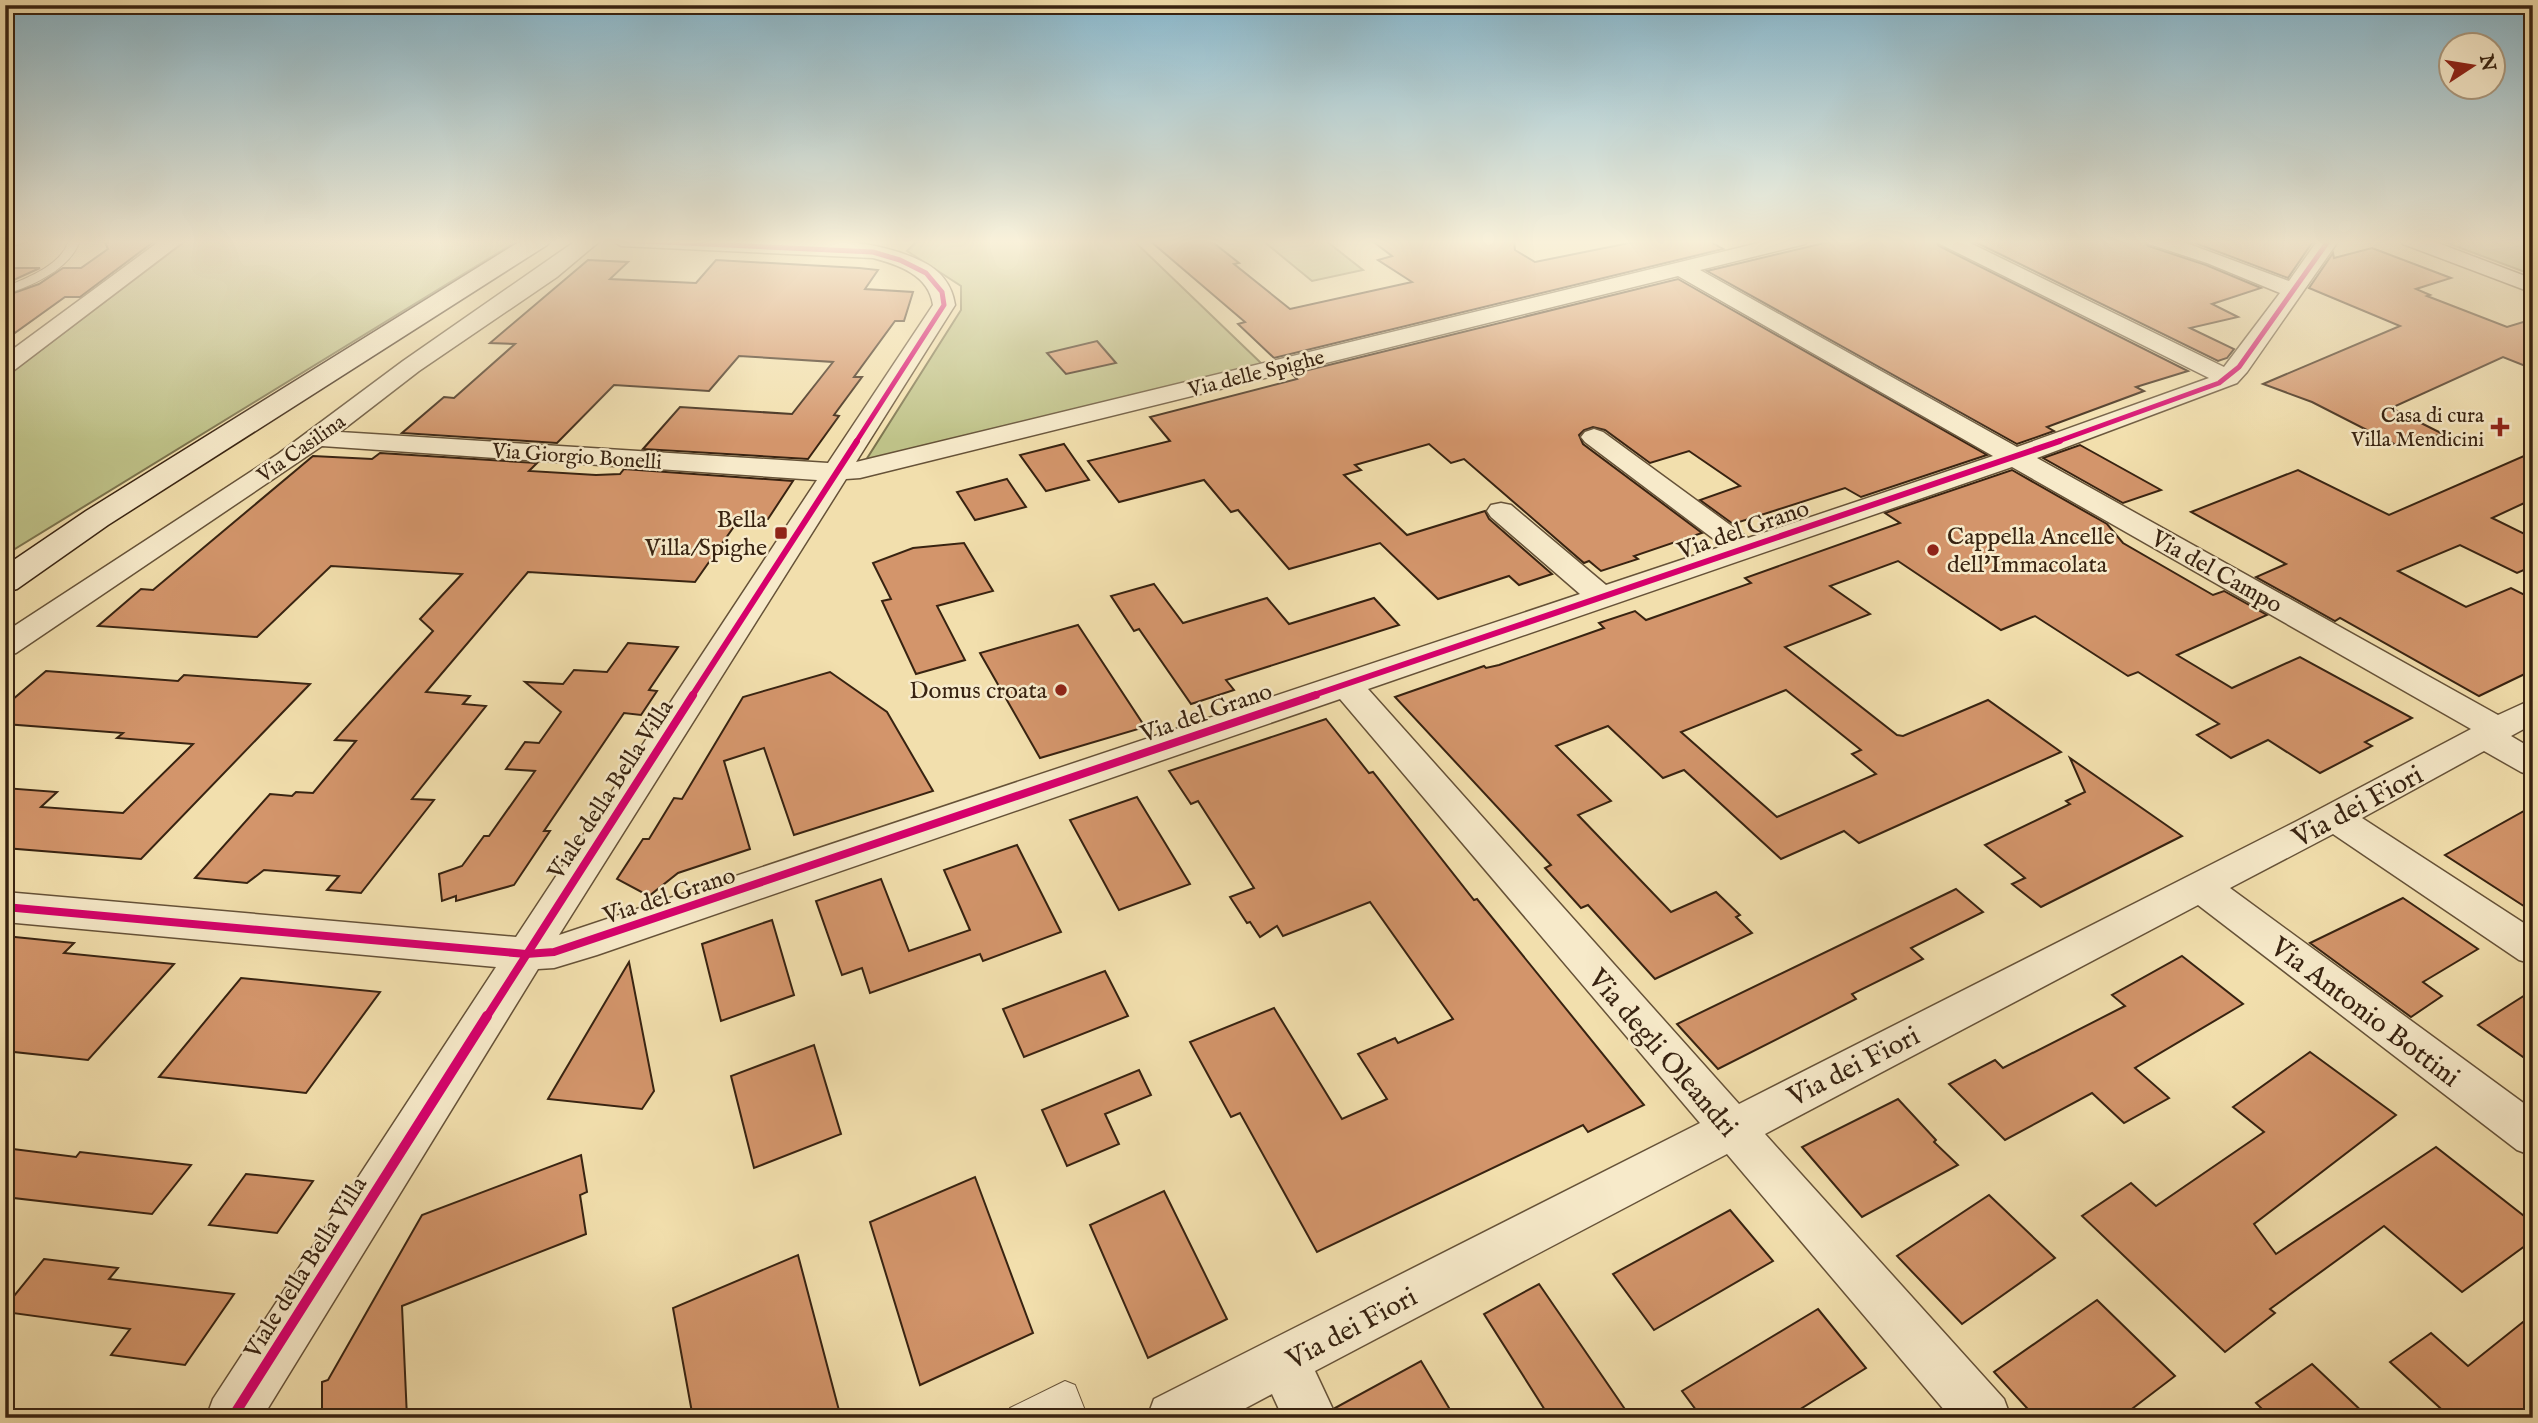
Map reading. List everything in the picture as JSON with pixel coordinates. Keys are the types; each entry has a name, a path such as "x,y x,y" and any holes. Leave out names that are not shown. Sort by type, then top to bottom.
{"main road":[{"name":"Via Casilina","path":"5,582 96,518 433,306"}],"street":[{"path":"5,366 85,306"},
{"name":"Via Casilina","path":"5,646 317,438 411,366 499,306"},
{"name":"Viale della Bella Villa","path":"232,1418 526,954 943,306"},
{"name":"Via delle Spighe","path":"837,472 873,466 1528,306"},
{"name":"Via del Campo","path":"1748,306 2015,457 2504,725 2533,764"},
{"path":"2083,306 2228,377"},
{"name":"Via del Grano","path":"5,906 526,954 554,952 2015,457 2228,377 2239,367 2281,306"},
{"name":"Via Giorgio Bonelli","path":"317,438 837,472"},
{"path":"1594,438 1745,548"},
{"path":"1501,511 1602,597"},
{"name":"Via degli Oleandri","path":"1346,685 1985,1418"},
{"name":"Via dei Fiori","path":"1173,1418 2334,817 2504,725"},
{"path":"2334,817 2533,949"},
{"name":"Via Antonio Bottini","path":"2200,886 2533,1136"},
{"path":"1283,1362 1311,1418"}],"lane":[{"path":"1020,1418 1065,1395 1074,1418"}],"green space":[{"path":"99,306 411,306 5,555 5,377"},
{"path":"961,306 1202,306 1262,364 866,460"}],"building":[{"path":"5,306 52,306 5,340"},
{"path":"533,306 909,306 904,321 895,321 854,377 862,377 834,415 839,416 808,459 643,449 680,407 792,414 833,362 739,356 709,391 614,385 557,443 402,433 444,397 454,398 515,344 490,343"},
{"path":"1227,306 1287,306 1290,309 1302,306 1487,306 1274,358 1238,324 1245,322"},
{"path":"1567,306 1726,306 1987,455 1861,497 1845,488 1733,524 1700,500 1740,486 1689,451 1650,463 1605,430 1593,427 1579,435 1583,444 1702,533 1634,556 1638,559 1601,571 1589,561 1584,563 1464,459 1451,463 1429,444 1355,465 1361,470 1344,475 1407,535 1485,511 1489,519 1552,574 1519,585 1509,576 1438,599 1380,543 1289,569 1238,510 1231,512 1204,480 1119,502 1088,461 1170,441 1150,417 1297,379 1292,374"},
{"path":"1770,306 2059,306 2188,371 2136,387 2144,391 2047,427 2054,431 2017,444"},
{"path":"2107,306 2217,306 2238,317 2190,328 2234,349 2227,358 2218,361"},
{"path":"2353,306 2454,306 2507,327 2533,319 2533,369 2503,357 2391,408 2443,434 2398,446 2312,402 2263,384 2400,326"},
{"path":"1097,341 1116,363 1066,374 1047,353"},
{"path":"1064,444 1089,480 1046,491 1020,455"},
{"path":"2080,445 2161,490 2123,503 2043,458"},
{"path":"2533,452 2533,499 2492,518 2533,538 2533,566 2517,573 2460,545 2398,571 2466,607 2511,588 2533,599 2533,670 2479,696 2340,618 2335,621 2256,577 2286,564 2191,512 2298,470 2389,515"},
{"path":"380,453 537,463 529,471 596,475 620,474 624,469 793,481 768,519 740,518 695,582 528,572 426,692 470,696 463,704 486,706 412,799 434,800 361,893 327,890 339,876 264,870 247,883 195,878 270,794 292,796 296,792 313,793 356,741 335,740 433,631 420,619 462,574 331,566 257,637 98,626 141,589 153,590 313,456 372,459"},
{"path":"2012,470 2107,524 2123,543 2213,595 2224,591 2267,615 2177,655 2232,688 2300,657 2412,718 2365,742 2372,746 2320,773 2268,740 2231,758 2197,735 2219,724 2138,672 2128,676 2035,616 2001,630 1898,561 1830,586 1870,614 1785,647 1897,735 1903,736 1988,700 2061,752 1859,843 1844,831 1781,859 1684,770 1663,778 1608,726 1556,746 1611,801 1578,815 1671,912 1716,892 1740,915 1736,917 1752,933 1655,979 1588,905 1581,908 1545,868 1551,865 1395,697 1484,666 1486,668 1499,665 1604,628 1599,623 1635,611 1646,620 1751,583 1745,578 1900,523 1885,513","holes":["1786,690 1861,750 1852,754 1876,774 1777,817 1681,732"]},
{"path":"1007,479 1026,507 975,520 957,492"},
{"path":"964,543 993,591 937,606 965,660 916,674 882,601 891,599 873,563 913,548"},
{"path":"1154,584 1183,623 1267,598 1289,624 1374,598 1399,625 1226,680 1234,690 1191,704 1139,629 1134,631 1111,596"},
{"name":"Domus croata","path":"1078,625 1145,727 1040,758 980,653"},
{"path":"628,643 678,647 649,690 657,691 641,715 624,713 544,831 550,831 514,885 456,901 456,896 442,901 439,874 462,866 484,836 489,836 535,771 506,769 525,742 539,743 561,712 525,682 563,684 574,670 607,672"},
{"path":"46,671 178,681 184,675 310,684 141,859 5,848 5,788 57,792 41,807 123,813 193,744 117,738 123,733 5,724 5,706"},
{"path":"830,672 887,712 933,791 794,835 764,748 724,761 750,849 678,873 649,896 617,879 643,839 649,839 674,798 682,799 743,697"},
{"path":"1326,719 1369,773 1373,772 1474,900 1477,899 1644,1105 1588,1132 1583,1125 1317,1252 1240,1113 1231,1117 1190,1042 1274,1008 1342,1119 1387,1099 1358,1054 1395,1038 1398,1043 1453,1019 1370,902 1283,936 1277,926 1260,937 1230,897 1254,888 1198,801 1191,804 1169,771"},
{"path":"2070,758 2182,836 2041,907 2012,884 2025,878 1985,845 2070,804 2066,801 2085,792"},
{"path":"1137,797 1190,884 1119,910 1070,820"},
{"path":"2533,806 2533,912 2445,855"},
{"path":"1017,845 1061,932 983,961 980,954 870,993 862,968 842,975 816,901 881,879 909,951 970,930 944,870"},
{"path":"1956,889 1983,912 1911,948 1923,959 1852,994 1856,999 1718,1069 1677,1024"},
{"path":"2403,898 2478,949 2423,982 2442,996 2411,1017 2310,943"},
{"path":"772,920 794,995 721,1021 702,944"},
{"path":"5,936 74,943 64,953 174,964 88,1060 5,1051"},
{"path":"2182,956 2243,1004 2135,1068 2169,1098 2124,1123 2092,1093 2005,1140 1949,1084 1995,1060 2003,1068 2125,1006 2112,995"},
{"path":"629,962 654,1091 642,1109 548,1099"},
{"path":"1105,971 1128,1016 1024,1057 1003,1009"},
{"path":"241,978 380,992 306,1093 159,1077"},
{"path":"2533,990 2533,1064 2478,1025"},
{"path":"814,1045 841,1134 754,1168 731,1076"},
{"path":"2310,1052 2396,1115 2254,1224 2276,1254 2436,1147 2533,1223 2533,1240 2462,1292 2384,1226 2270,1309 2275,1313 2225,1352 2082,1216 2131,1183 2156,1206 2264,1132 2233,1107"},
{"path":"1139,1070 1151,1095 1105,1114 1119,1144 1067,1166 1042,1110"},
{"path":"1898,1099 1936,1140 1934,1142 1958,1165 1862,1217 1802,1147"},
{"path":"5,1148 76,1157 80,1152 191,1165 152,1214 5,1197"},
{"path":"581,1155 587,1192 580,1195 586,1234 402,1306 407,1418 322,1418 322,1382 328,1380 422,1215"},
{"path":"246,1174 313,1181 277,1233 209,1225"},
{"path":"975,1177 1033,1333 920,1385 870,1222"},
{"path":"1164,1191 1227,1319 1148,1358 1090,1225"},
{"path":"1989,1195 2055,1258 1962,1324 1897,1256"},
{"path":"1730,1210 1773,1261 1654,1330 1613,1274"},
{"path":"798,1255 841,1418 693,1418 673,1308"},
{"path":"44,1259 118,1268 109,1279 234,1294 185,1365 111,1355 130,1329 5,1312 5,1307"},
{"path":"1539,1284 1631,1418 1550,1418 1484,1314"},
{"path":"2097,1300 2175,1376 2120,1418 2036,1418 1994,1372"},
{"path":"1818,1309 1866,1368 1786,1418 1702,1418 1682,1391"},
{"path":"2533,1314 2533,1418 2451,1418 2390,1362 2431,1333 2468,1366"},
{"path":"1421,1361 1455,1418 1339,1418 1335,1408"},
{"path":"2312,1364 2369,1418 2271,1418 2256,1403"}],"cycle path":[{"path":"232,1418 526,954 943,306"},
{"path":"5,907 526,954 554,952 2015,457 2219,383 2239,367 2282,306"}],"place":[{"name":"Casa di cura Villa Mendicini","path":"2500,427"},
{"name":"Bella Villa/Spighe","path":"781,533"},
{"name":"Cappella Ancelle dell'Immacolata","path":"1933,550"},
{"name":"Domus croata","path":"1061,690"}]}
